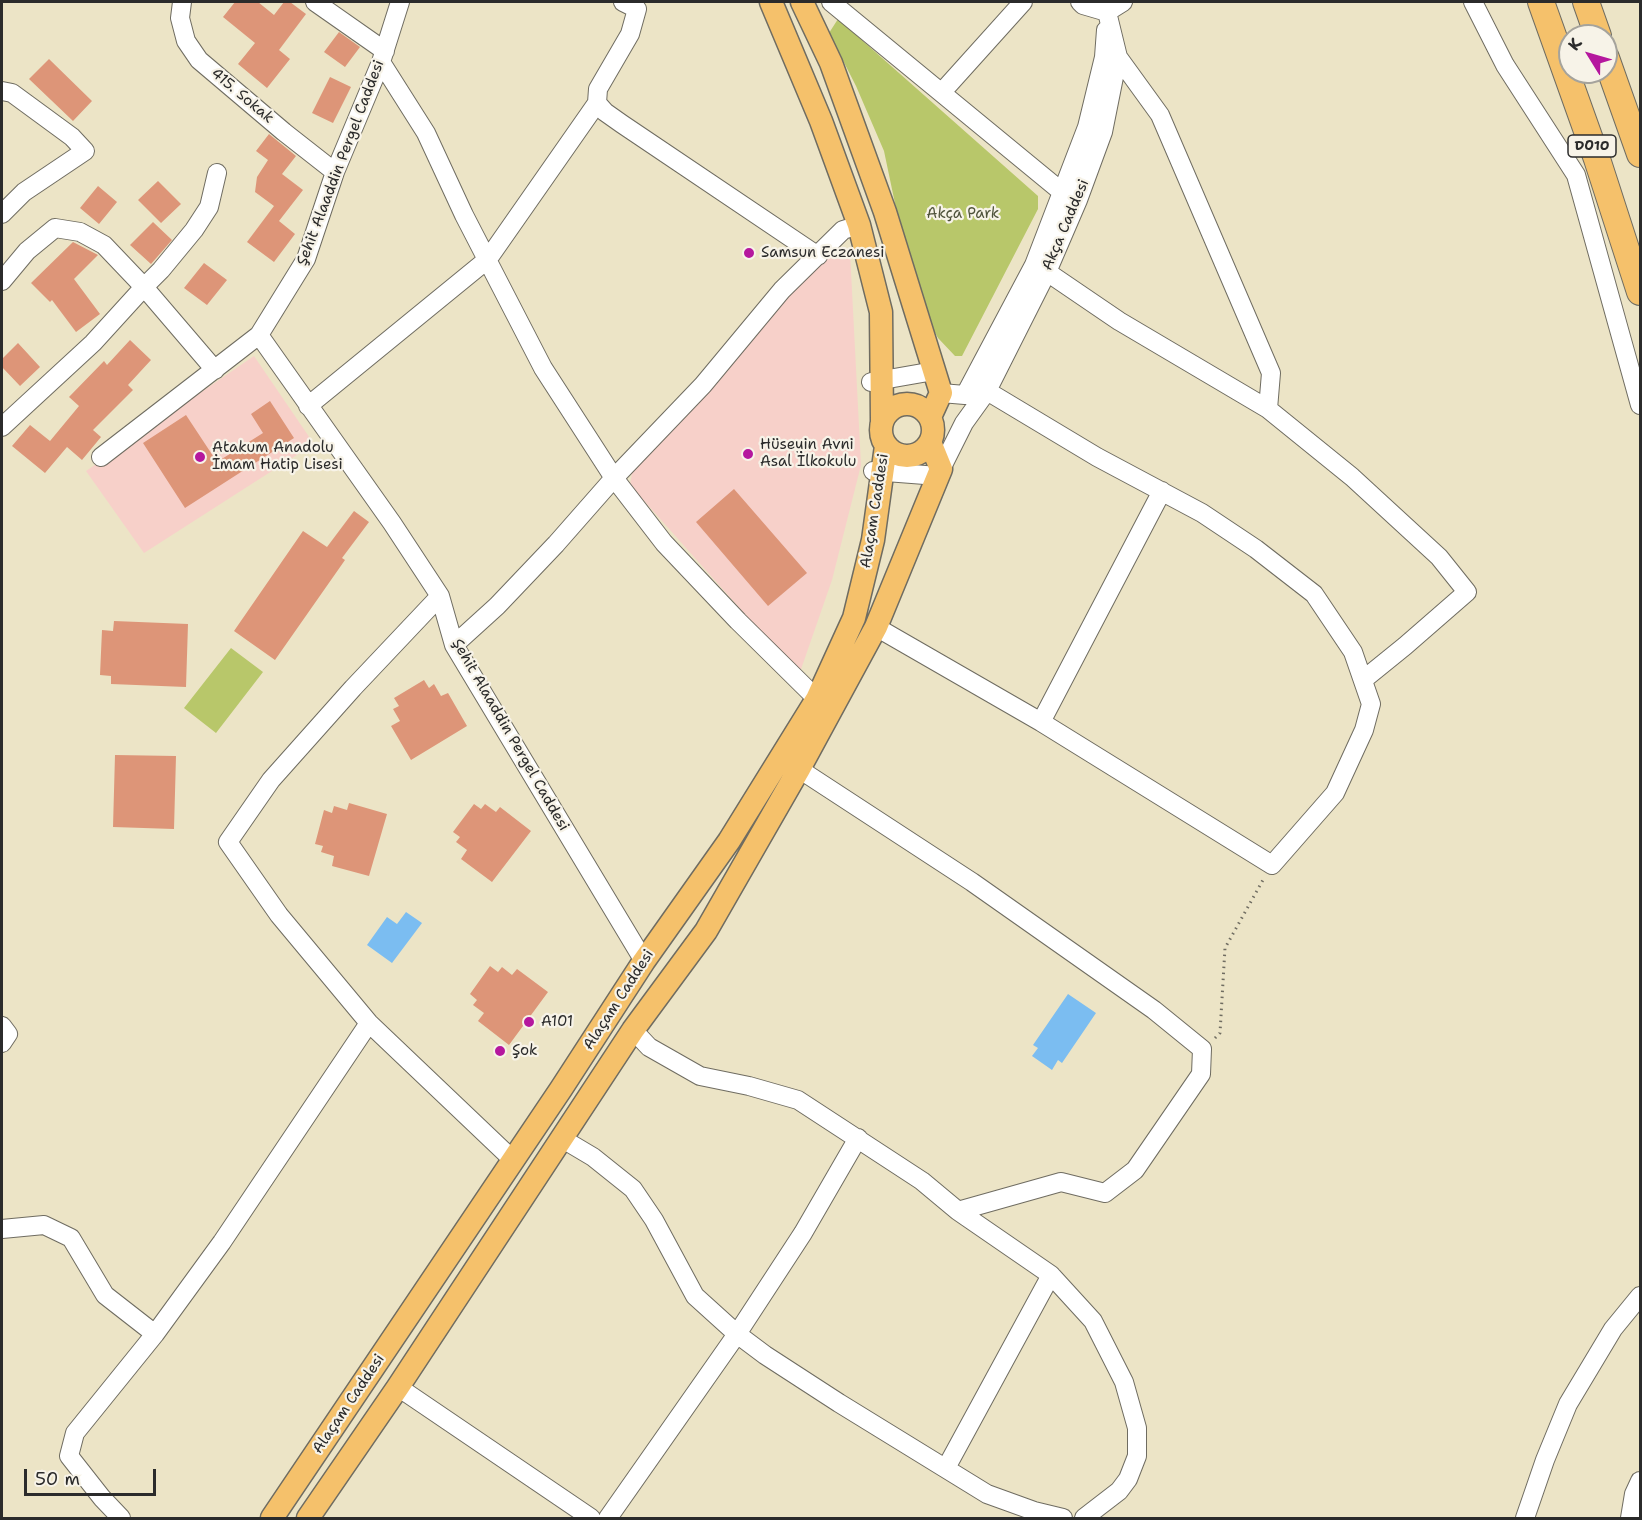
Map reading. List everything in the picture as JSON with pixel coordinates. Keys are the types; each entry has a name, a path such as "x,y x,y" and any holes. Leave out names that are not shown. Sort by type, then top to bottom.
{"highway":[{"name":"D010","path":"1541,2 1641,292"},
{"path":"1586,2 1594,24"},
{"name":"D010","path":"1615,84 1641,154"}],"main road":[{"path":"771,2 820,121 859,225 881,312 876,381 882,421"},
{"path":"802,2 831,63 885,212 941,393 930,417 933,434 925,449 909,456 892,452 885,446 880,430 886,413 892,408 909,403 917,405 930,417"},
{"path":"930,442 940,473"},
{"name":"Alaçam Caddesi","path":"272,1518 644,961 729,841 817,699 854,618 873,540 878,472 885,446"},
{"name":"Alaçam Caddesi","path":"308,1518 398,1387 633,1030 706,931 799,769 876,627 940,473"}],"street":[{"name":"415. Sokak","path":"182,2 180,18 186,41 199,60 335,172"},
{"path":"315,2 383,56 426,133 464,216 543,368 614,478 664,543 817,699"},
{"name":"Şehit Alaaddin Pergel Caddesi","path":"400,2 383,56 335,172 306,259 259,335 392,523 440,596 454,645 644,961"},
{"path":"831,2 1062,192"},
{"path":"942,92 1023,2"},
{"path":"1080,2 1107,7 1123,2"},
{"path":"1473,2 1505,64 1576,175 1641,405"},
{"path":"308,406 488,259 597,103 598,89 630,34 634,4"},
{"name":"Akça Caddesi","path":"940,473 964,423 987,391 992,359 1078,200 1103,132 1118,57 1107,7"},
{"name":"Akça Caddesi","path":"1040,269 1062,192 1087,127 1102,67 1107,7"},
{"path":"1118,57 1160,115 1271,373 1268,409"},
{"path":"2,91 12,93 72,137 85,151 24,192 2,214"},
{"path":"597,103 605,112 818,256"},
{"path":"2,427 93,344 161,270 194,231 209,207 217,173"},
{"path":"454,645 497,606 542,560 614,478 703,385 782,290 843,230 859,225"},
{"path":"2,281 27,251 56,228 80,232 104,245 144,287 215,370"},
{"path":"1040,269 1119,321 1268,409 1352,477 1439,557 1467,592 1406,646 1363,680"},
{"path":"101,457 259,335"},
{"path":"941,393 965,395 992,359"},
{"path":"876,381 934,371"},
{"path":"876,627 1041,722 1272,865 1335,793 1364,730 1371,704 1353,652 1314,594 1247,543 1202,513 1097,457 987,391"},
{"path":"878,472 940,473"},
{"path":"1041,722 1162,491"},
{"path":"440,596 353,688 271,780 228,842 279,915 369,1023 513,1160"},
{"path":"799,769 972,882 1154,1010 1202,1049 1201,1074 1186,1098 1135,1170 1106,1193 1061,1182 958,1211"},
{"path":"121,1518 69,1456 75,1433 155,1334 222,1242 369,1023"},
{"path":"2,1026 8,1034 2,1043"},
{"path":"633,1030 649,1047 700,1076 749,1086 798,1100 922,1181 958,1211 1051,1275 1094,1321 1124,1382 1137,1428 1137,1456 1128,1479 1119,1491 1084,1518"},
{"path":"561,1138 593,1157 633,1189 654,1220 695,1296 737,1334 783,1367 987,1494 1034,1511 1063,1518"},
{"path":"608,1518 737,1334 804,1233 858,1138"},
{"path":"2,1229 44,1225 71,1238 105,1295 155,1334"},
{"path":"946,1468 1051,1275"},
{"path":"1525,1518 1568,1404 1613,1329 1641,1296"},
{"path":"398,1387 591,1518"},
{"path":"1630,1518 1634,1494 1641,1481"}],"path":[{"path":"1202,1049 1220,1033 1225,948 1272,865"}],"shaded area":[{"name":"Hüseyin Avni Asal İlkokulu","path":"850,252 861,465 832,580 799,675 630,485 637,444 818,256"},
{"name":"Atakum Anadolu İmam Hatip Lisesi","path":"254,356 314,444 144,553 86,471"}],"green space":[{"name":"Akça Park","path":"838,19 1038,196 1038,209 962,356 955,356 938,338 921,307 884,151 856,86 829,33"},
{"path":"231,648 263,672 216,733 184,708"}],"water":[{"path":"406,912 422,923 392,963 367,945 387,917 397,924"},
{"path":"1068,994 1096,1013 1062,1063 1058,1060 1052,1070 1032,1056 1038,1048 1033,1045"}],"building":[{"path":"235,2 258,2 274,15 284,2 290,2 306,14 279,50 290,59 267,88 238,64 255,43 223,17"},
{"path":"339,32 360,47 345,67 324,52"},
{"path":"49,59 92,101 73,121 29,79"},
{"path":"330,77 351,87 333,123 312,113"},
{"path":"269,134 296,156 282,174 303,190 279,221 295,234 274,262 247,242 274,206 255,192 257,177 268,160 256,151"},
{"path":"158,181 181,204 161,223 138,200"},
{"path":"98,186 117,202 99,224 80,208"},
{"path":"153,222 172,240 151,264 130,245"},
{"path":"73,242 98,255 74,279 100,314 76,332 52,300 50,302 31,283"},
{"path":"204,263 227,280 207,305 184,288"},
{"path":"130,340 151,360 128,385 133,390 93,430 101,437 82,460 67,447 45,473 12,446 30,425 50,441 79,406 69,397 104,361 107,365"},
{"path":"18,343 40,367 20,386 2,367 2,359"},
{"path":"270,401 294,438 185,508 143,443 186,415 217,462 263,433 251,414"},
{"path":"734,489 807,573 768,606 696,522"},
{"path":"354,511 369,522 342,558 345,560 275,660 234,631 303,531 327,547"},
{"path":"114,621 188,624 186,687 111,684 111,676 100,675 102,630 113,631"},
{"path":"424,680 429,688 434,684 441,696 448,693 467,726 411,760 391,726 400,721 393,709 399,706 394,698"},
{"path":"115,755 176,756 174,829 113,827"},
{"path":"349,803 387,814 369,876 332,866 334,856 321,852 323,846 315,844 324,810 332,813 334,806 347,810"},
{"path":"474,804 481,809 485,804 496,812 500,807 531,831 492,882 461,859 467,850 456,842 460,837 453,832"},
{"path":"490,966 498,972 502,967 512,975 517,969 548,992 509,1045 478,1021 484,1013 473,1005 477,1000 470,994"}],"place":[{"name":"Samsun Eczanesi","path":"749,253"},
{"name":"Hüseyin Avni Asal İlkokulu","path":"748,454"},
{"name":"Atakum Anadolu İmam Hatip Lisesi","path":"200,457"},
{"name":"A101","path":"529,1022"},
{"name":"Şok","path":"500,1051"}]}
